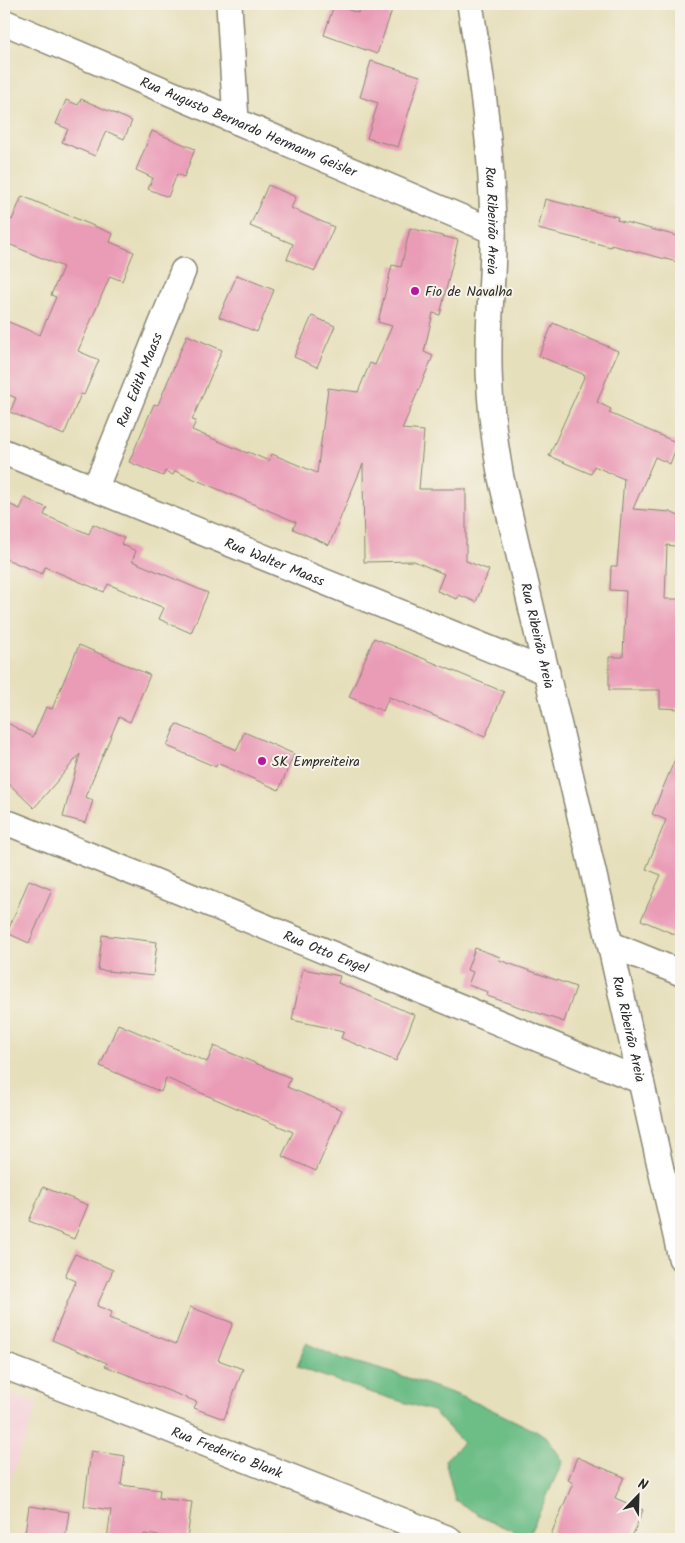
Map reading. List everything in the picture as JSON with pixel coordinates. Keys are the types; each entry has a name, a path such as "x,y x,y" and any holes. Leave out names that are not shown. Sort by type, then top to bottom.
{"street":[{"path":"229,4 236,122"},
{"name":"Rua Ribeirão Areia","path":"470,4 486,110 491,160 493,231 489,346 491,411 495,446 681,1258"},
{"name":"Rua Augusto Bernardo Hermann Geisler","path":"4,22 493,231"},
{"name":"Rua Edith Maass","path":"95,489 183,271"},
{"name":"Rua Walter Maass","path":"4,452 547,672"},
{"name":"Rua Otto Engel","path":"11,824 149,878 641,1080"},
{"path":"610,944 681,973"},
{"name":"Rua Frederico Blank","path":"4,1366 449,1539"}],"shaded area":[{"path":"4,1391 38,1404 4,1496"}],"green space":[{"path":"306,1343 336,1357 393,1373 455,1394 546,1436 563,1461 528,1537 487,1520 455,1500 445,1460 463,1443 433,1411 366,1391 297,1367"}],"building":[{"path":"361,4 394,4 377,54 324,35 334,5 358,13"},
{"path":"371,61 420,76 398,147 367,138 378,103 360,97"},
{"path":"81,99 132,121 124,139 106,131 95,156 62,142 68,129 56,124 66,100 78,105"},
{"path":"152,131 195,149 184,177 177,174 168,197 148,189 153,178 136,170"},
{"path":"268,185 296,197 291,208 334,227 315,271 287,259 293,244 250,226"},
{"path":"22,196 113,234 110,242 134,252 122,281 110,276 78,351 99,360 84,395 81,394 64,435 10,412 16,398 4,393 4,320 40,335 56,297 51,295 63,267 4,242 4,216 12,220"},
{"path":"545,199 618,217 617,220 681,237 681,263 538,229"},
{"path":"410,228 458,240 440,315 433,313 424,352 433,356 402,429 424,431 419,489 466,489 466,561 489,570 476,602 459,595 457,599 437,591 444,574 414,561 364,562 363,464 329,545 293,529 296,522 175,471 173,475 165,471 163,476 129,462 154,404 158,405 187,335 222,350 192,420 196,421 192,430 269,461 272,454 317,473 328,388 358,392 370,363 375,365 392,326 378,322 392,265 401,267"},
{"path":"237,275 274,290 257,332 219,317"},
{"path":"312,316 335,326 317,367 294,357"},
{"path":"553,323 618,351 597,402 611,409 609,413 678,443 670,464 655,457 633,509 670,512 681,517 681,547 667,545 665,599 681,599 681,709 660,708 660,690 609,690 609,657 623,657 626,591 610,590 611,566 617,566 624,479 594,466 591,474 549,456 585,375 539,356"},
{"path":"25,498 47,508 44,515 89,534 93,524 124,538 121,544 136,551 132,561 208,593 191,633 159,619 164,608 108,584 104,592 45,567 42,574 4,558 4,502 20,509"},
{"path":"374,638 504,692 485,737 389,697 383,711 349,697"},
{"path":"79,645 150,675 130,722 119,717 85,797 93,800 86,823 63,817 80,754 34,808 4,779 4,721 33,737 46,707 52,709"},
{"path":"176,724 237,750 244,732 294,754 279,790 217,763 216,767 167,746"},
{"path":"681,745 681,937 641,920 661,875 646,869 666,820 652,814"},
{"path":"29,880 52,890 29,943 7,933"},
{"path":"102,935 157,942 153,976 98,970"},
{"path":"475,948 500,957 499,960 576,987 564,1022 487,996 488,992 468,985 473,972 467,970"},
{"path":"303,969 340,976 338,983 415,1015 396,1061 341,1038 344,1031 292,1020"},
{"path":"118,1024 207,1062 214,1046 291,1078 287,1087 342,1110 316,1171 282,1156 293,1132 166,1078 161,1092 100,1066"},
{"path":"43,1187 88,1205 74,1239 29,1221"},
{"path":"75,1254 113,1270 97,1306 112,1312 109,1318 176,1344 190,1307 233,1323 218,1360 243,1369 224,1419 194,1408 197,1402 105,1366 107,1363 52,1340 76,1281 65,1276"},
{"path":"91,1451 125,1456 121,1485 160,1490 159,1498 192,1502 187,1539 144,1534 144,1539 107,1539 111,1510 84,1506"},
{"path":"577,1457 624,1477 615,1498 643,1510 631,1539 549,1539 573,1483 568,1480"},
{"path":"29,1506 69,1512 65,1539 24,1539"}],"place":[{"name":"Fio de Navalha","path":"415,291"},
{"name":"SK Empreiteira","path":"262,761"}]}
